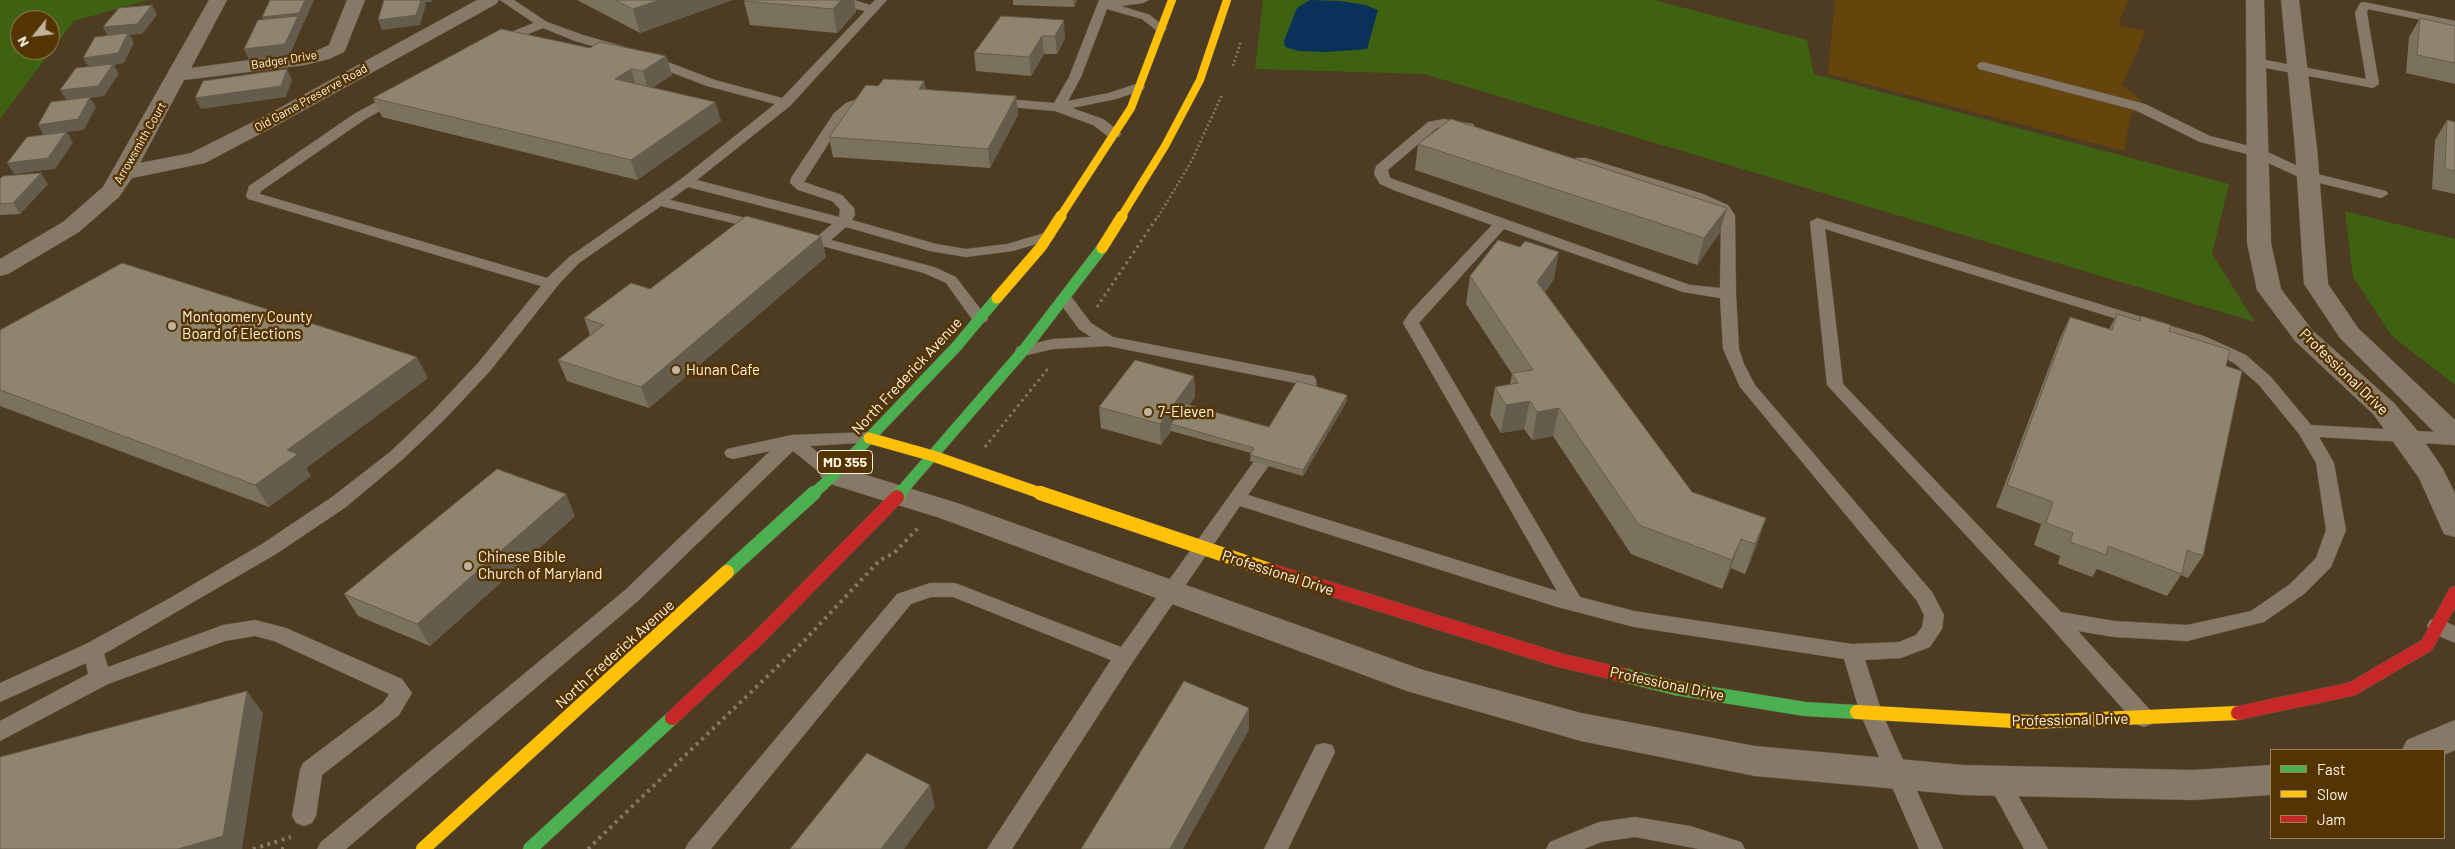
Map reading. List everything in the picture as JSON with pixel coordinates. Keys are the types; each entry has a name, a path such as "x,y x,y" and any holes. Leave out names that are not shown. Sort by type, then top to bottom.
{"main road":[{"name":"North Frederick Avenue","path":"424,849 834,475 956,347 1048,236 1131,108 1172,0"},
{"path":"530,849 758,638 899,495 1023,352 1108,241 1164,146 1200,80 1227,0"},
{"name":"Professional Drive","path":"869,438 933,456 1201,549 1568,663 1675,688 1805,709 2031,722 2229,715 2352,689 2427,645 2446,630 2455,593"}],"street":[{"name":"Arrowsmith Court","path":"0,269 71,227 111,192 124,173 218,0"},
{"name":"Badger Drive","path":"178,75 305,59 330,51 337,48 356,0"},
{"name":"Old Game Preserve Road","path":"124,173 197,158 270,121 490,0"},
{"name":"Professional Drive","path":"2254,0 2259,243 2270,290 2304,336 2384,409 2406,436 2433,476 2455,526"},
{"name":"Professional Drive","path":"2290,0 2308,176 2316,284 2349,333 2455,437"},
{"path":"834,475 950,511 1420,682 1581,727 1755,761 1900,774 1998,781 2193,785 2270,780"},
{"path":"2422,749 2455,734"}],"lane":[{"path":"506,0 543,24 579,38 623,50 711,83 785,103"},
{"path":"845,0 860,7 877,4"},
{"path":"1104,2 1143,0"},
{"path":"1104,2 1146,17 1161,29"},
{"path":"1058,106 1075,77 1104,2"},
{"path":"0,693 93,650 269,549 346,496 396,456 439,415 484,366 551,284 574,260 593,244 686,182 785,103 877,4"},
{"path":"2255,62 2373,84 2361,13 2364,5 2455,24"},
{"path":"487,47 543,24"},
{"path":"1982,66 2121,101 2146,110 2205,139 2256,152 2308,176 2381,194"},
{"path":"981,101 1058,106 1112,96 1139,87"},
{"path":"410,88 359,117 254,189 253,196 551,284"},
{"path":"821,241 844,222 848,216 847,208 837,198 803,187 797,183 798,178 839,116 851,106 884,94 892,95"},
{"path":"1058,106 1098,122 1114,134"},
{"path":"1486,132 1458,124 1444,123 1433,126 1381,169 1381,174 1385,181 1401,188 1688,289 1728,294"},
{"path":"1236,498 1545,595 1634,619 1852,652 1901,650 1923,641 1932,629 1934,615 1925,597 1748,387 1736,364 1731,348 1728,294 1728,215 1723,208 1698,197 1569,157"},
{"path":"686,182 844,222 935,248 966,253 1008,248 1048,236"},
{"path":"658,200 774,229"},
{"path":"2055,619 2114,629 2187,633 2257,617 2297,589 2324,562 2336,530 2326,464 2306,431 2264,381 2240,359 2198,339 1817,222 1835,385 2055,619 2144,718"},
{"path":"1502,223 1416,315 1411,323 1574,602"},
{"path":"794,234 929,270 951,280 980,319"},
{"path":"1064,298 1085,326 1108,341"},
{"path":"1023,352 1053,344 1108,341 1308,380 1309,390"},
{"path":"2306,431 2455,437"},
{"path":"733,452 792,441 869,438"},
{"path":"792,441 834,475"},
{"path":"329,849 631,596 792,441"},
{"path":"999,849 1125,657 1261,464"},
{"path":"697,849 904,600 930,590 955,590 1125,657"},
{"path":"0,732 100,678 223,633 255,628 279,634 394,685 401,693 391,709 311,770 304,816"},
{"path":"93,650 100,678"},
{"path":"1852,652 1871,713 1900,774 1931,849"},
{"path":"1276,849 1324,752"},
{"path":"1998,781 2036,849"},
{"path":"1558,849 1599,832 1635,827 1690,836 1733,849"}],"path":[{"path":"253,849 294,836"},
{"path":"281,849 286,849"}],"shaded area":[{"path":"1835,0 2128,0 2118,25 2146,31 2122,85 2141,100 2139,112 2131,113 2124,151 1828,74"}],"green space":[{"path":"0,0 148,0 74,21 60,40 60,10 10,10 10,60 45,60 0,119"},
{"path":"1263,0 1654,0 1807,40 1814,74 2229,184 2212,254 2255,322 1424,74 1255,69"},
{"path":"2345,211 2455,239 2455,385 2392,336 2353,277"}],"water":[{"path":"1310,0 1340,1 1365,5 1378,10 1367,49 1327,52 1299,51 1285,47 1284,41 1297,8"}],"building":[{"path":"270,0 305,0 299,13 262,17"},
{"path":"384,0 421,0 416,15 378,20"},
{"path":"615,0 659,0 633,9"},
{"path":"841,0 833,9 744,1"},
{"path":"152,5 137,24 103,27 119,8"},
{"path":"298,16 285,44 244,49 258,20"},
{"path":"1001,16 1064,20 1055,36 1042,36 1029,57 974,53"},
{"path":"2420,18 2455,26 2455,63 2417,55"},
{"path":"501,29 590,48 600,42 666,56 643,71 631,69 615,79 715,102 631,160 373,98"},
{"path":"128,33 118,53 83,58 95,37"},
{"path":"113,64 98,86 60,90 76,68"},
{"path":"287,69 281,86 195,98 203,81"},
{"path":"884,79 924,81 919,89 1016,96 988,149 829,137 866,85 878,86"},
{"path":"90,97 78,119 38,125 51,102"},
{"path":"1451,119 1727,208 1704,238 1418,144"},
{"path":"2447,120 2455,122 2455,171 2445,169"},
{"path":"66,132 48,158 7,163 27,137"},
{"path":"41,173 13,203 0,204 0,179 3,176"},
{"path":"746,216 821,236 641,387 558,360 604,325 584,318 631,283 650,289"},
{"path":"1498,240 1520,247 1525,241 1559,252 1537,282 1692,492 1766,518 1755,544 1741,539 1732,560 1639,525 1559,408 1537,412 1530,401 1506,405 1495,387 1518,383 1512,373 1533,370 1470,276"},
{"path":"122,263 417,357 287,450 298,454 255,485 0,390 0,330"},
{"path":"2117,314 2140,321 2141,316 2171,325 2169,331 2230,350 2226,366 2242,371 2203,556 2187,550 2182,574 2108,546 2106,555 2070,542 2073,533 2046,523 2053,502 2007,485 2070,317 2112,330"},
{"path":"1135,360 1194,376 1160,424 1099,407"},
{"path":"1297,381 1347,395 1303,470 1250,455 1254,448 1171,424 1186,404 1269,427"},
{"path":"497,469 566,494 417,624 344,594"},
{"path":"1184,681 1249,708 1170,849 1081,849"},
{"path":"247,691 223,836 178,849 0,849 0,757"},
{"path":"867,753 930,785 881,849 790,849"}],"traffic: fast":[{"path":"897,497 1023,351 1102,248"},
{"path":"727,572 834,475 956,347 997,298"},
{"path":"1623,675 1675,688 1805,709 1857,712"},
{"path":"530,849 672,718"}],"traffic: slow":[{"path":"997,298 1041,247 1131,108 1172,0"},
{"path":"1102,248 1165,146 1200,80 1227,0"},
{"path":"869,438 933,456 1201,549 1269,570"},
{"path":"423,849 727,572"},
{"path":"1857,712 2031,722 2238,713"}],"traffic: jam":[{"path":"672,718 758,638 897,497"},
{"path":"1269,570 1559,660 1623,675"},
{"path":"2238,713 2352,689 2427,645 2455,593"}],"place":[{"name":"Montgomery County Board of Elections","path":"172,326"},
{"name":"Hunan Cafe","path":"676,370"},
{"name":"7-Eleven","path":"1148,412"},
{"name":"Chinese Bible Church of Maryland","path":"468,566"}]}
